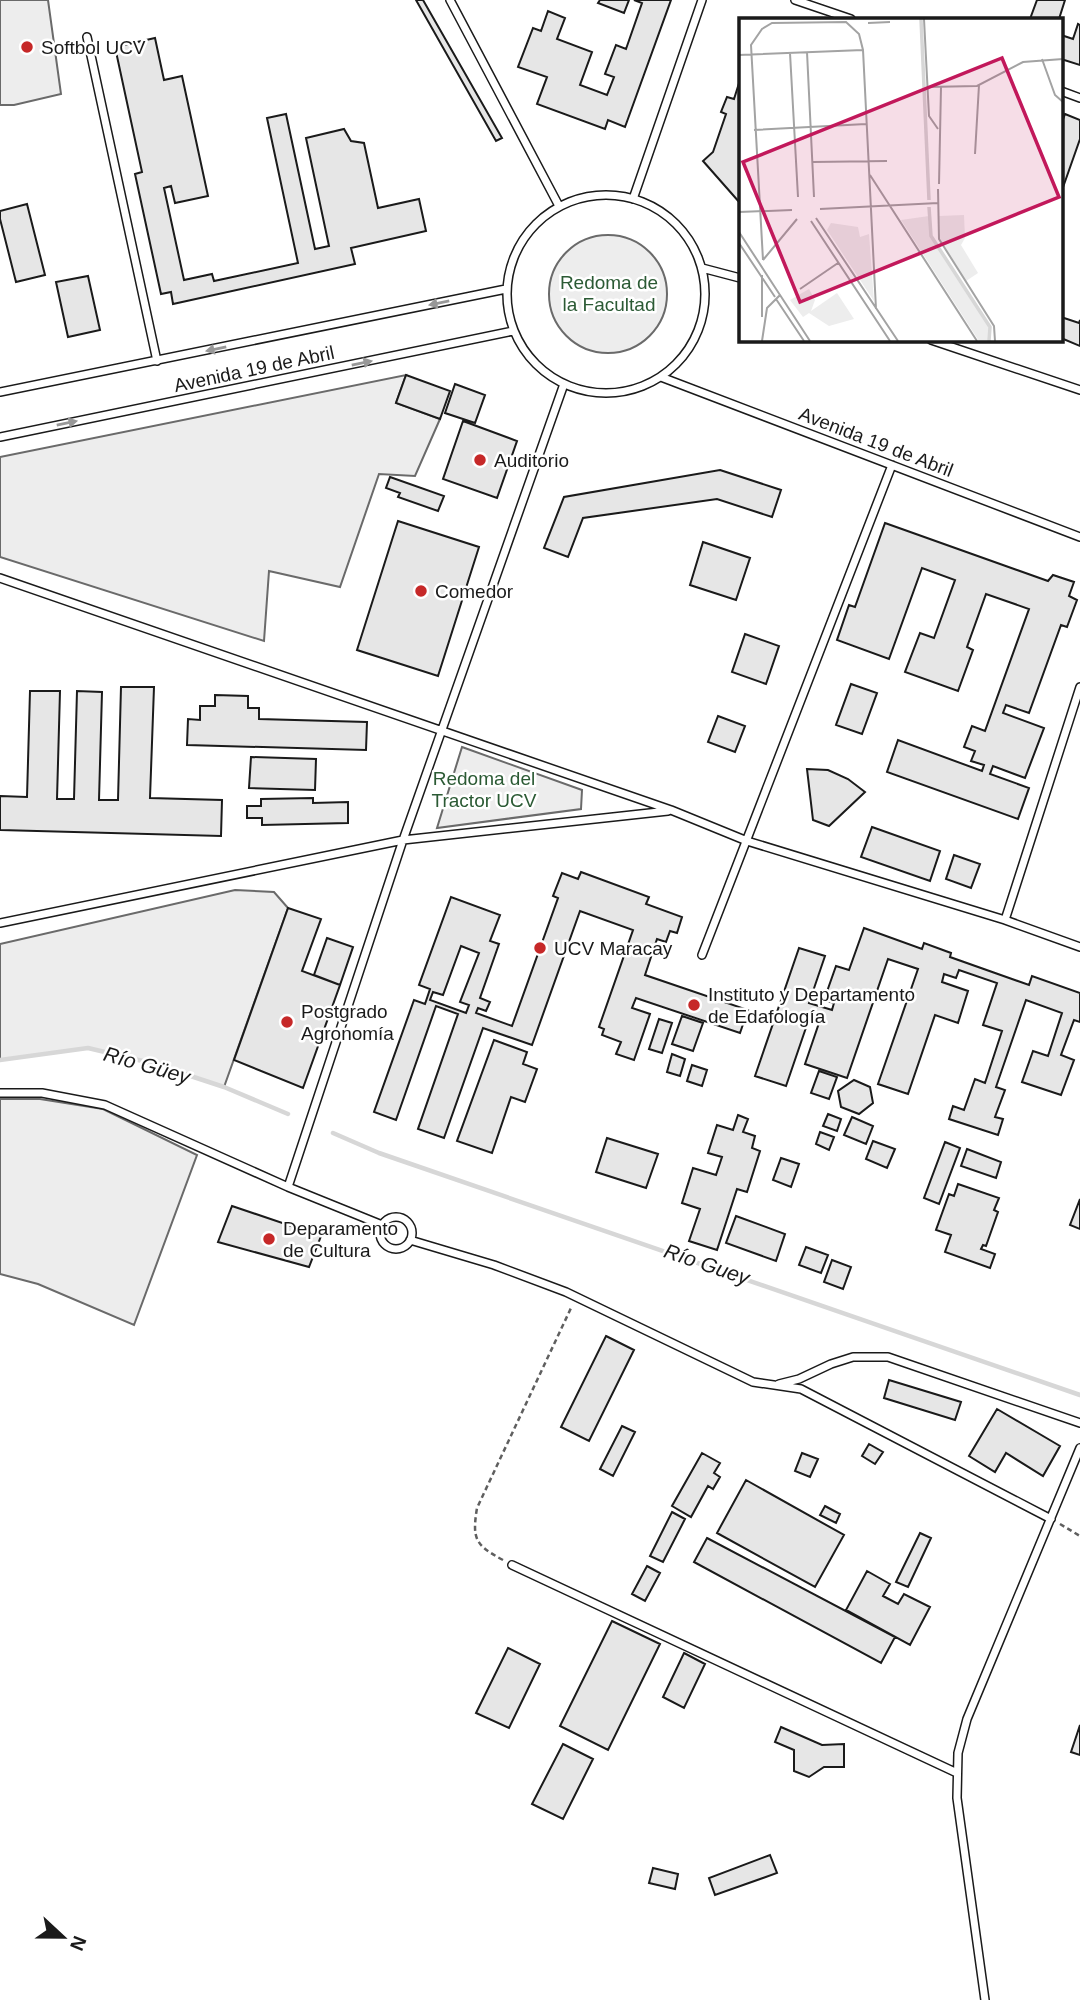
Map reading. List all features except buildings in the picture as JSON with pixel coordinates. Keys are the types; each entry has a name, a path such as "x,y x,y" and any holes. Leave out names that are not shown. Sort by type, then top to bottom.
{"lane":[{"path":"450,0 559,206"},
{"path":"633,199 702,0"},
{"path":"795,0 848,18"},
{"path":"87,37 157,361"},
{"path":"1062,91 1080,98"},
{"path":"605,195 633,199 668,217 694,248 702,268 705,307 697,336 681,359 662,377 617,393 581,390 564,384 538,367 525,352 513,331 506,289 510,265 522,240 539,220 559,206 582,198 605,195"},
{"path":"702,268 739,278"},
{"name":"Avenida 19 de Abril","path":"0,392 506,289"},
{"name":"Avenida 19 de Abril","path":"0,437 513,331"},
{"path":"934,341 1080,390"},
{"name":"Avenida 19 de Abril","path":"662,377 1080,537"},
{"path":"288,1187 403,840 564,384"},
{"path":"702,955 892,465"},
{"path":"0,578 671,810 747,841 1004,920 1080,947"},
{"path":"1004,920 1080,687"},
{"path":"0,923 403,840 671,810"},
{"path":"0,1093 42,1093 104,1105 288,1187 382,1225"},
{"path":"392,1217 403,1219 411,1228 410,1240 400,1248 388,1247 381,1237 382,1225 392,1217"},
{"path":"410,1240 494,1265 576,1297 753,1382 801,1389 1051,1519"},
{"path":"775,1385 799,1379 853,1357 888,1357 1080,1423"},
{"path":"985,2000 957,1798 958,1753 967,1719 1080,1448"},
{"path":"512,1565 957,1773"}],"path":[{"path":"512,1565 479,1544 473,1530 477,1508 576,1297"},
{"path":"1051,1519 1080,1536"}],"shaded area":[{"name":"Softbol UCV","path":"0,0 48,0 61,94 14,105 0,105"},
{"name":"Redoma de la Facultad","path":"608,235 630,240 650,252 662,272 667,294 662,316 650,336 630,348 608,353 586,348 566,336 554,316 549,294 554,272 566,252 586,240"},
{"path":"406,375 396,403 440,419 415,476 379,474 340,587 269,571 264,641 0,557 0,457"},
{"name":"Redoma del Tractor UCV","path":"462,747 582,790 581,809 437,828"},
{"path":"235,890 274,892 288,908 224,1087 151,1063 88,1048 0,1060 0,944"},
{"path":"0,1099 40,1099 103,1109 197,1155 134,1325 38,1284 0,1274"}],"waterway":[{"name":"Río Güey","path":"0,1060 88,1048 151,1063 224,1087 288,1114"},
{"name":"Río Guey","path":"333,1133 379,1153 1080,1395"}],"place":[{"name":"Softbol UCV","path":"27,47"},
{"name":"Auditorio","path":"480,460"},
{"name":"Comedor","path":"421,591"},
{"name":"UCV Maracay","path":"540,948"},
{"name":"Instituto y Departamento de Edafología","path":"694,1005"},
{"name":"Postgrado Agronomía","path":"287,1022"},
{"name":"Deparamento de Cultura","path":"269,1239"}]}
